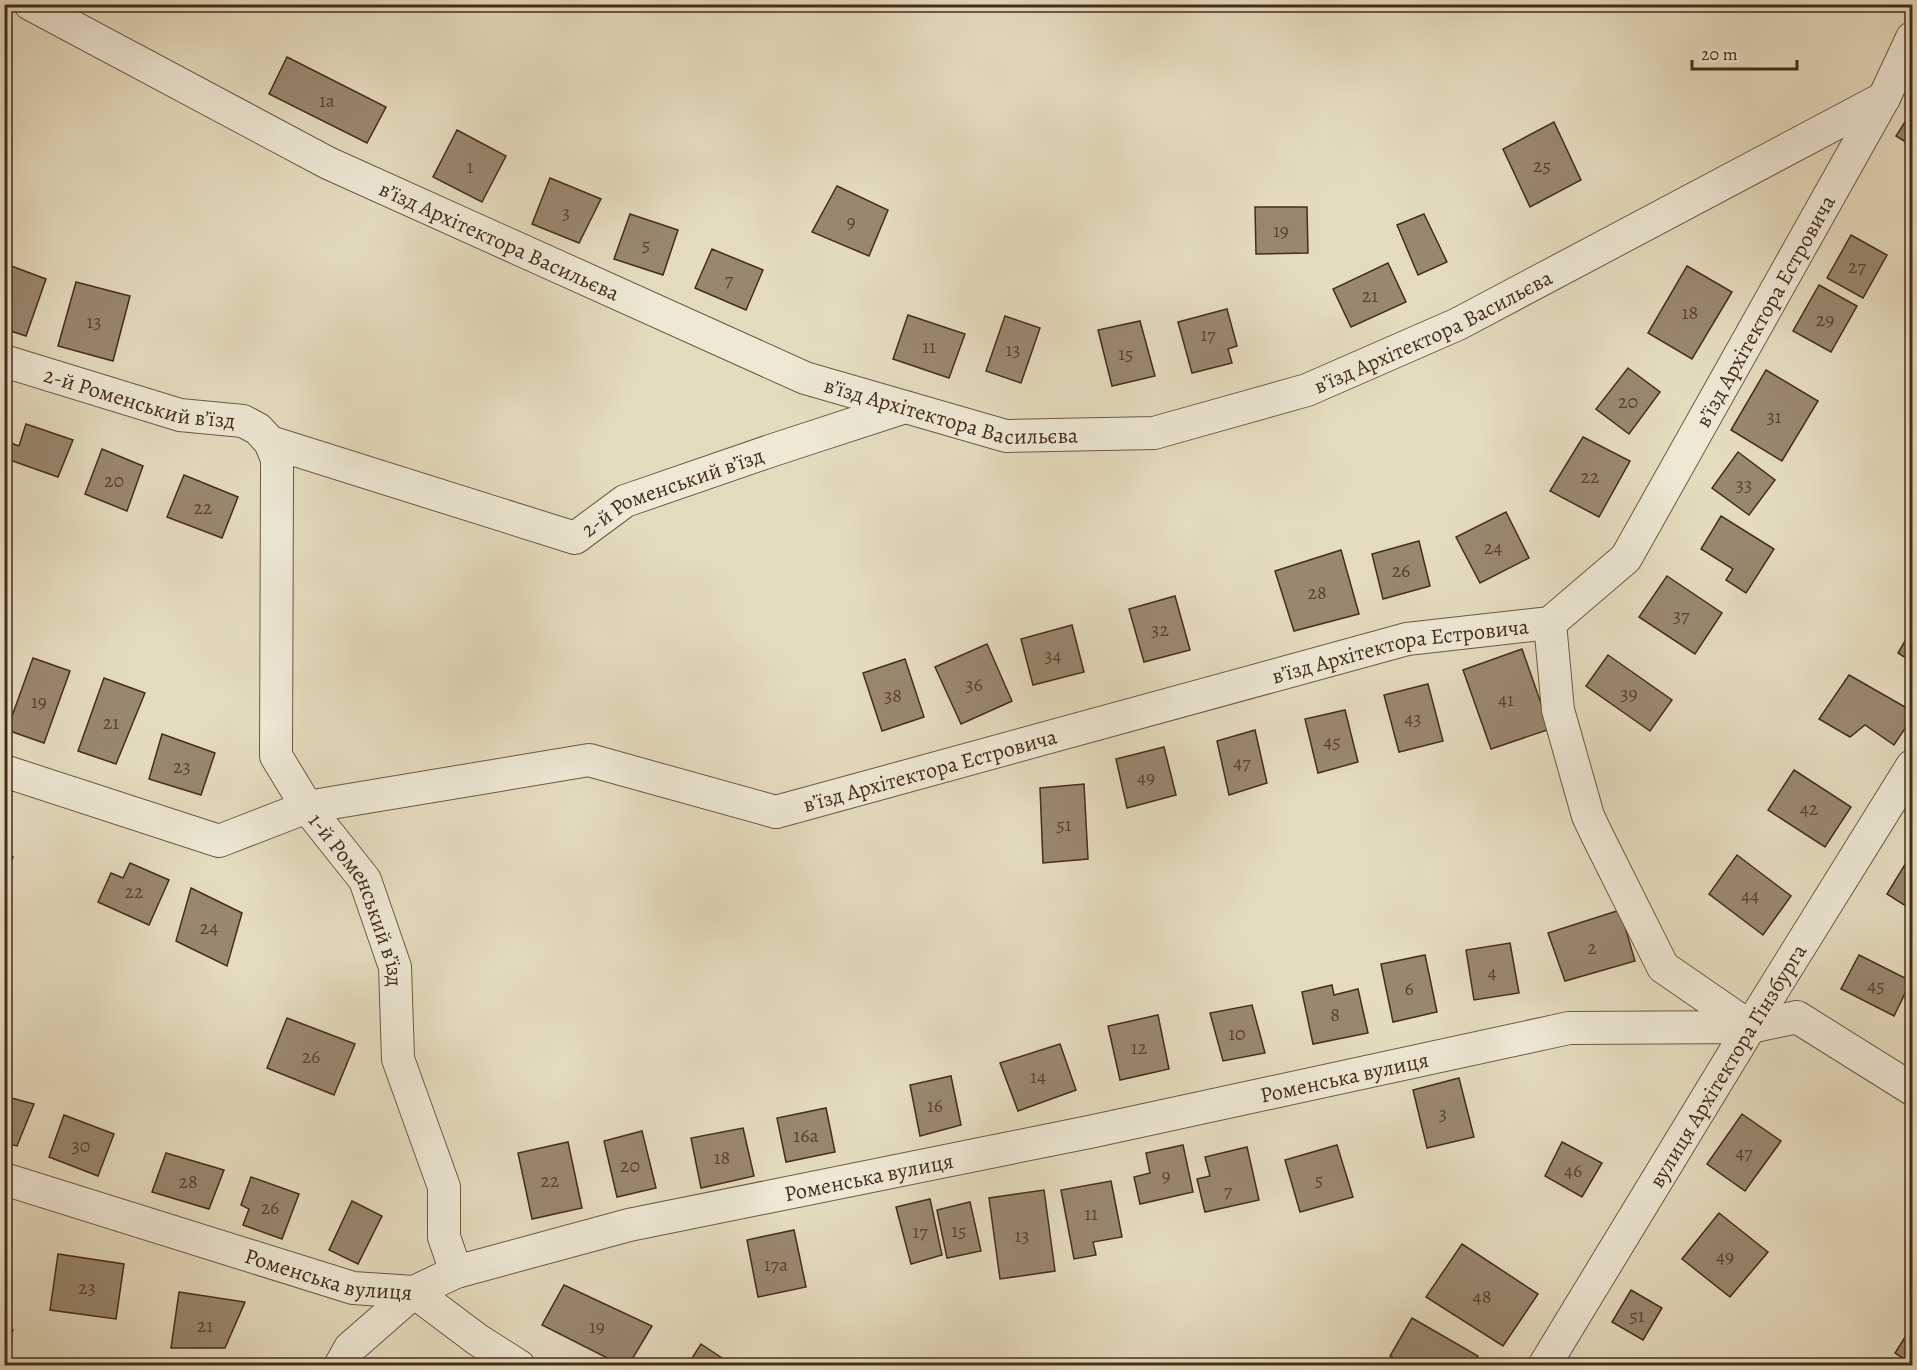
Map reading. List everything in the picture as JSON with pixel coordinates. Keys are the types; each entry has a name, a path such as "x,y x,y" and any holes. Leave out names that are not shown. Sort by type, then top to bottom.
{"street":[{"name":"в’їзд Архітектора Васильєва","path":"30,4 328,163 805,378 1006,436 1154,433 1307,390 1458,324 1884,98"},
{"name":"в’їзд Архітектора Естровича","path":"307,807 589,760 776,812 1407,639 1550,623 1626,558 1884,98 1912,38"},
{"name":"2-й Роменський в’їзд","path":"4,362 180,415 243,421 258,429 270,442 575,538 625,501 905,407"},
{"path":"270,442 277,459 276,756 307,807"},
{"name":"в’їзд Архітектора Естровича","path":"1550,623 1558,710 1592,825 1664,967 1750,1027"},
{"name":"вулиця Архітектора Гінзбурга","path":"1544,1365 1912,766"},
{"name":"1-й Роменський в’їзд","path":"4,771 219,841 307,807 365,880 395,967 398,1059 444,1187 444,1237 456,1272"},
{"name":"Роменська вулиця","path":"4,1179 352,1288 414,1292 456,1272 628,1225 1094,1131 1569,1028 1750,1027 1797,1017 1912,1089"},
{"path":"340,1365 350,1348 414,1292 478,1340 519,1365"}],"building":[{"path":"287,57 386,107 367,143 269,94"},
{"path":"1912,111 1912,146 1896,136"},
{"path":"1554,122 1581,180 1530,207 1503,149"},
{"path":"457,130 506,156 482,202 433,177"},
{"path":"550,178 601,199 579,243 532,224"},
{"path":"837,186 888,210 869,256 812,232"},
{"path":"1255,207 1307,207 1308,253 1256,254"},
{"path":"630,214 678,230 663,275 614,259"},
{"path":"1424,214 1447,262 1418,275 1397,225"},
{"path":"1851,235 1887,255 1863,298 1827,278"},
{"path":"712,249 763,270 746,310 695,288"},
{"path":"1388,263 1406,302 1351,327 1333,289"},
{"path":"6,264 46,279 26,336 4,329"},
{"path":"1687,266 1732,292 1692,359 1648,333"},
{"path":"76,282 130,296 113,361 58,346"},
{"path":"1819,285 1857,306 1831,352 1793,331"},
{"path":"1227,309 1237,346 1228,349 1232,363 1192,373 1178,322"},
{"path":"908,315 965,334 949,378 893,359"},
{"path":"1005,316 1040,328 1021,383 986,371"},
{"path":"1140,321 1155,376 1112,386 1098,330"},
{"path":"1628,368 1660,392 1629,434 1596,409"},
{"path":"1766,370 1818,401 1782,461 1731,430"},
{"path":"26,424 73,440 58,477 4,458 8,442 19,446"},
{"path":"1583,437 1630,461 1599,517 1550,491"},
{"path":"102,449 143,466 127,511 85,494"},
{"path":"1738,452 1775,480 1749,515 1712,488"},
{"path":"184,475 238,497 222,538 167,517"},
{"path":"1506,512 1529,558 1480,583 1456,537"},
{"path":"1721,516 1774,549 1746,593 1726,580 1733,569 1701,549"},
{"path":"1419,541 1430,586 1383,599 1372,554"},
{"path":"1341,550 1359,614 1294,631 1275,571"},
{"path":"1667,576 1722,613 1695,654 1639,617"},
{"path":"1175,596 1190,650 1144,662 1129,609"},
{"path":"1072,625 1084,672 1033,685 1021,639"},
{"path":"1912,629 1912,662 1898,653"},
{"path":"987,644 1012,701 961,724 935,667"},
{"path":"1522,649 1550,729 1491,749 1463,670"},
{"path":"1608,655 1672,700 1650,731 1586,686"},
{"path":"33,658 70,671 44,743 7,730"},
{"path":"905,659 924,717 882,731 863,673"},
{"path":"1849,675 1912,711 1912,718 1894,745 1865,725 1850,737 1819,719"},
{"path":"104,678 145,693 116,764 78,751"},
{"path":"1428,684 1443,741 1399,752 1384,695"},
{"path":"1345,710 1358,762 1318,773 1305,719"},
{"path":"1255,730 1267,783 1229,795 1217,741"},
{"path":"162,734 215,753 201,795 149,779"},
{"path":"1164,747 1176,795 1127,808 1116,759"},
{"path":"1794,770 1851,807 1825,847 1768,810"},
{"path":"1084,784 1088,859 1043,863 1040,788"},
{"path":"4,853 13,857 4,877"},
{"path":"1737,855 1791,896 1763,935 1709,894"},
{"path":"1907,861 1912,865 1912,910 1887,894"},
{"path":"130,863 169,880 149,925 98,902 111,873 123,878"},
{"path":"191,888 242,913 227,966 176,941"},
{"path":"1620,910 1635,961 1565,981 1548,933"},
{"path":"1510,943 1519,993 1474,1000 1466,950"},
{"path":"1425,955 1437,1012 1393,1022 1381,964"},
{"path":"1859,955 1911,981 1894,1016 1841,989"},
{"path":"1332,985 1334,995 1358,989 1368,1033 1313,1044 1302,992"},
{"path":"1252,1005 1265,1053 1223,1061 1210,1013"},
{"path":"1158,1015 1169,1069 1120,1080 1108,1026"},
{"path":"287,1018 355,1044 334,1095 267,1068"},
{"path":"1060,1044 1076,1090 1018,1111 1000,1063"},
{"path":"951,1076 961,1125 920,1136 910,1085"},
{"path":"1459,1078 1474,1137 1427,1148 1413,1090"},
{"path":"4,1096 34,1104 17,1146 4,1143"},
{"path":"826,1108 835,1152 786,1162 777,1118"},
{"path":"1742,1114 1781,1141 1745,1191 1707,1164"},
{"path":"64,1115 114,1134 98,1176 49,1157"},
{"path":"743,1128 754,1176 701,1188 691,1138"},
{"path":"642,1131 656,1188 617,1197 604,1141"},
{"path":"568,1142 582,1208 532,1219 518,1153"},
{"path":"1562,1142 1602,1163 1582,1197 1545,1176"},
{"path":"1183,1145 1193,1192 1140,1204 1134,1177 1150,1173 1146,1153"},
{"path":"1337,1145 1353,1197 1300,1212 1285,1160"},
{"path":"1247,1147 1259,1200 1205,1212 1197,1179 1210,1176 1205,1157"},
{"path":"166,1153 224,1170 209,1209 152,1192"},
{"path":"251,1177 299,1194 282,1239 243,1225 249,1209 241,1205"},
{"path":"1111,1181 1122,1237 1093,1242 1096,1255 1074,1259 1061,1190"},
{"path":"1044,1190 1055,1271 1000,1279 989,1198"},
{"path":"930,1199 942,1255 911,1264 896,1207"},
{"path":"352,1201 382,1216 358,1264 329,1250"},
{"path":"970,1202 981,1251 947,1258 937,1210"},
{"path":"1719,1213 1768,1252 1730,1297 1682,1259"},
{"path":"794,1230 806,1287 758,1297 747,1240"},
{"path":"1462,1244 1538,1294 1503,1346 1426,1297"},
{"path":"58,1254 124,1264 116,1319 50,1310"},
{"path":"564,1285 652,1326 628,1366 623,1366 542,1325"},
{"path":"1631,1290 1662,1308 1643,1340 1612,1322"},
{"path":"179,1292 245,1302 225,1348 171,1348"},
{"path":"1412,1318 1478,1356 1473,1366 1407,1366 1390,1356"},
{"path":"4,1326 13,1330 4,1352"},
{"path":"1912,1326 1912,1364 1895,1353"},
{"path":"701,1344 734,1366 687,1366"}]}
